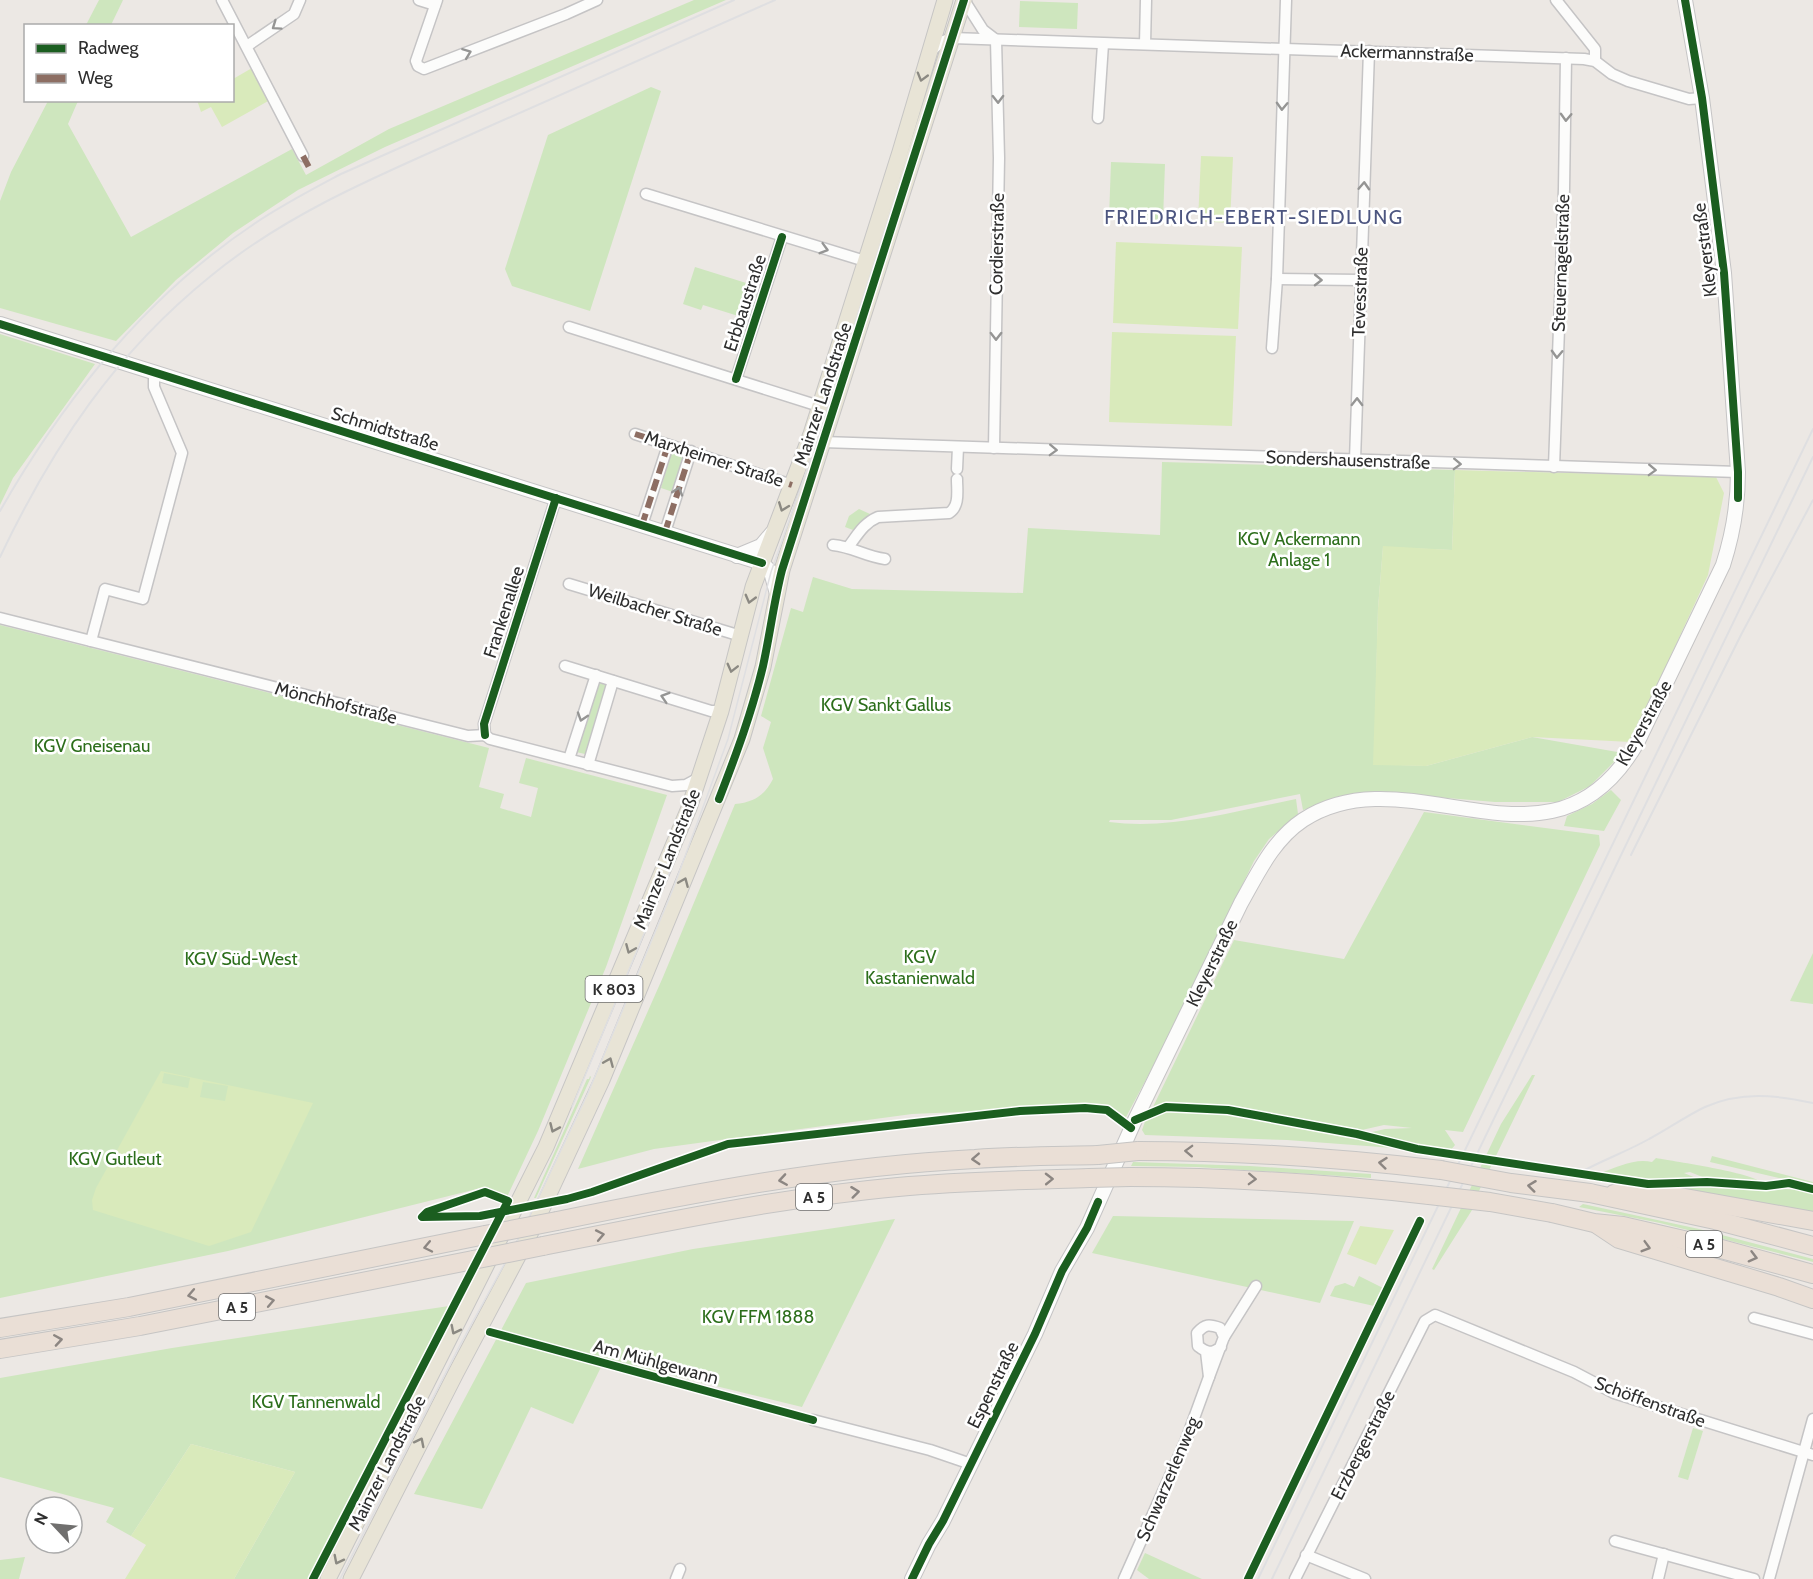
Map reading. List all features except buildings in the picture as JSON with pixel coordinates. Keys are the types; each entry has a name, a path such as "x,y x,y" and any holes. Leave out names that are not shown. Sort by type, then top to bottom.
{"highway":[{"name":"A 5","path":"0,1328 129,1307 658,1200 791,1178 974,1159 1098,1155 1138,1151 1272,1154 1441,1170 1511,1183 1597,1194 1715,1220 1813,1246"},
{"name":"A 5","path":"0,1349 140,1326 675,1220 809,1198 932,1184 992,1180 1130,1177 1263,1180 1332,1184 1429,1195 1490,1202 1594,1223 1623,1226 1714,1247 1813,1274"},
{"path":"1597,1194 1641,1190 1813,1221"},
{"path":"1594,1223 1619,1239 1813,1299"}],"main road":[{"name":"Mainzer Landstraße","path":"328,1579 546,1147 689,807 721,711 751,592 819,406 908,127 945,0"},
{"name":"Mainzer Landstraße","path":"351,1579 430,1422 534,1226 597,1091 742,740 763,667 782,570 964,0"}],"street":[{"path":"222,0 303,156"},
{"path":"247,46 294,14 300,0"},
{"path":"418,0 436,3 416,61 418,66 424,69 597,0"},
{"path":"964,0 983,30 996,40"},
{"path":"1145,44 1146,0"},
{"path":"1272,348 1277,279 1286,0"},
{"path":"1556,0 1595,48 1596,60 1612,74 1689,99 1702,98"},
{"name":"Kleyerstraße","path":"1129,1133 1260,869 1275,846 1302,821 1339,804 1361,799 1379,799 1497,813 1543,813 1570,805 1588,796 1612,777 1638,741 1723,565 1733,534 1738,498 1726,292 1702,98 1685,0"},
{"path":"928,54 941,42 952,38 938,21"},
{"name":"Ackermannstraße","path":"952,38 1596,60"},
{"name":"Cordierstraße","path":"994,448 999,158 996,40"},
{"path":"1098,118 1103,44"},
{"name":"Tevesstraße","path":"1355,460 1369,51"},
{"name":"Steuernagelstraße","path":"1554,467 1564,189 1566,58"},
{"path":"646,194 866,261"},
{"name":"Erbbaustraße","path":"736,379 783,237"},
{"path":"1277,279 1360,280"},
{"name":"Schmidtstraße","path":"0,324 762,563"},
{"path":"568,327 819,406"},
{"path":"91,641 105,589 142,599 182,453 154,387 154,373"},
{"name":"Marxheimer Straße","path":"635,434 792,484"},
{"name":"Sondershausenstraße","path":"823,442 1738,472"},
{"path":"642,525 668,445"},
{"path":"849,546 862,527 878,517 949,513 954,510 957,503 958,447"},
{"path":"665,532 691,451"},
{"name":"Frankenallee","path":"485,735 484,724 556,498"},
{"path":"737,556 761,546 774,530"},
{"path":"777,594 771,572 762,563 780,557 791,543"},
{"path":"832,545 849,546 868,556 885,559"},
{"name":"Weilbacher Straße","path":"569,584 741,636"},
{"name":"Mönchhofstraße","path":"0,618 468,736 485,735 490,739 672,786"},
{"path":"566,666 711,711 721,711"},
{"path":"568,759 596,675"},
{"path":"588,765 613,681"},
{"path":"672,786 686,784 699,778"},
{"path":"672,786 682,795 689,807"},
{"name":"Espenstraße","path":"912,1579 1035,1334 1062,1271 1087,1228 1129,1133"},
{"name":"Schwarzerlenweg","path":"1124,1579 1186,1440 1223,1342 1256,1286"},
{"name":"Schöffenstraße","path":"1435,1315 1440,1315 1574,1372 1614,1393 1808,1453"},
{"name":"Erzbergerstraße","path":"1295,1579 1425,1322 1435,1315"},
{"path":"1754,1318 1813,1334"},
{"name":"Schwarzerlenweg","path":"1209,1377 1206,1352 1198,1346 1197,1333 1203,1326 1211,1324 1220,1328 1223,1342"},
{"path":"1206,1352 1214,1352 1223,1342"},
{"path":"1769,1579 1808,1453 1813,1419"},
{"path":"813,1420 930,1450 971,1464"},
{"path":"1615,1541 1754,1579"},
{"path":"1658,1579 1664,1554"},
{"path":"1306,1555 1365,1579"}],"green space":[{"path":"99,0 123,0 111,24 87,24"},
{"path":"694,0 726,0 385,147 298,190 233,233 176,280 116,341 0,308 0,201 11,172 47,102 78,102 68,124 131,237 292,149 306,175 389,129"},
{"path":"1020,1 1078,3 1077,29 1019,27"},
{"path":"252,68 270,100 222,127 211,107 201,112 198,102 234,102 234,78"},
{"path":"651,87 661,91 590,311 512,286 505,269 548,135"},
{"path":"1201,156 1233,157 1230,223 1198,221"},
{"path":"1111,162 1165,164 1163,220 1109,218"},
{"path":"1116,242 1242,247 1238,329 1113,323"},
{"path":"695,267 759,287 748,319 703,305 701,310 683,304"},
{"path":"1112,332 1236,336 1232,426 1109,422"},
{"path":"0,334 95,364 13,478 0,505"},
{"path":"671,453 683,456 673,492 661,488"},
{"path":"1162,462 1455,470 1452,550 1383,547 1378,608 1374,764 1426,766 1532,737 1623,753 1590,786 1558,802 1495,802 1375,792 1303,810 1300,794 1171,820 1110,820 1109,822 1133,824 1180,821 1227,814 1296,799 1298,814 1269,839 1254,861 1125,1119 1111,1109 1098,1106 912,1114 654,1149 578,1169 663,977 735,804 748,802 758,797 773,779 763,748 771,722 761,716 791,608 803,612 813,577 852,589 1023,593 1028,528 1160,535"},
{"path":"1455,470 1716,477 1724,493 1708,575 1631,742 1532,737 1426,766 1373,765 1378,608 1383,546 1452,550"},
{"path":"859,509 870,514 853,530 845,527 849,516"},
{"path":"0,625 489,748 479,787 504,794 500,808 531,817 538,788 519,783 526,758 667,795 606,967 538,1131 507,1197 485,1187 228,1251 0,1298"},
{"path":"599,683 606,685 608,689 588,751 585,754 576,752 595,686"},
{"path":"1611,790 1621,800 1604,831 1564,826 1567,816 1592,804"},
{"path":"1424,812 1599,835 1600,845 1463,1132 1445,1130 1455,1145 1450,1151 1364,1134 1385,1129 1412,1128 1384,1125 1353,1132 1267,1116 1233,1113 1430,1153 1407,1149 1287,1140 1145,1135 1142,1130 1147,1116 1164,1110 1222,1113 1153,1107 1234,940 1344,959"},
{"path":"1813,953 1813,1004 1790,1001"},
{"name":"KGV Gutleut","path":"161,1071 313,1103 251,1232 209,1246 93,1210 92,1200 96,1188","holes":["164,1073 190,1078 188,1088 162,1083","203,1082 228,1086 225,1101 200,1097"]},
{"path":"1532,1075 1535,1075 1478,1193 1479,1199 1434,1270 1432,1269 1501,1124"},
{"path":"590,1076 536,1198 534,1198 587,1079"},
{"path":"1712,1156 1813,1182 1813,1186 1710,1162"},
{"path":"1656,1158 1729,1171 1763,1183 1710,1180 1690,1172 1684,1173 1703,1181 1654,1181 1606,1176 1601,1173 1633,1162 1652,1162"},
{"path":"1133,1162 1250,1166 1371,1174 1371,1178 1197,1167 1131,1166"},
{"path":"1655,1186 1722,1186 1802,1190 1813,1193 1813,1212"},
{"path":"1583,1204 1699,1229 1813,1259 1813,1262 1660,1223 1579,1207"},
{"path":"1113,1216 1354,1221 1320,1303 1092,1253"},
{"name":"KGV FFM 1888","path":"895,1219 802,1407 605,1359 573,1424 531,1407 482,1509 414,1494 526,1283 693,1249"},
{"path":"1360,1226 1394,1230 1376,1265 1347,1254"},
{"path":"1359,1276 1383,1288 1374,1306 1330,1296 1335,1286 1345,1283 1354,1287"},
{"path":"477,1277 368,1484 365,1483 467,1283 470,1279"},
{"name":"KGV Tannenwald","path":"449,1306 308,1579 234,1579 295,1472 191,1444 131,1536 106,1522 114,1508 84,1500 84,1495 66,1495 0,1477 0,1378 172,1348"},
{"path":"1693,1428 1703,1431 1688,1480 1678,1477"},
{"path":"191,1444 295,1472 234,1579 125,1579 146,1545 131,1536"},
{"path":"360,1491 363,1493 322,1579 315,1579"},
{"path":"1145,1553 1202,1579 1149,1579 1137,1570"},
{"path":"25,1557 19,1579 0,1579 0,1560"}],"tram line":[{"path":"340,1579 460,1345 522,1232 588,1093 673,889 728,739 771,572 815,447 959,0"},
{"path":"572,1107 678,852"}],"railway":[{"path":"0,511 52,429 110,352 178,283 254,224 341,174 734,0"},
{"path":"0,557 42,477 65,440 116,369 177,305 242,252 304,213 370,180 775,0"},
{"path":"1258,1579 1813,429"},
{"path":"1272,1579 1813,457"},
{"path":"1631,855 1742,633 1813,500"},
{"path":"1583,1171 1718,1102 1732,1098 1759,1096 1813,1103"}],"marked path":[{"path":"303,156 311,171"},
{"path":"635,434 792,485"},
{"path":"642,525 668,445"},
{"path":"665,532 691,451"}],"cycle path":[{"path":"719,799 759,683 782,570 964,0"},
{"path":"1685,0 1702,98 1724,273 1738,498"},
{"path":"736,379 782,237"},
{"path":"0,324 762,563"},
{"path":"485,735 484,724 556,498"},
{"path":"1135,1120 1166,1107 1228,1110 1357,1134 1417,1149 1648,1184 1707,1182 1766,1186 1789,1183 1813,1189"},
{"path":"313,1579 483,1248 508,1201 485,1192 427,1212 422,1217 480,1216 567,1199 728,1144 1020,1111 1085,1108 1107,1110 1131,1128"},
{"path":"912,1579 943,1521 1035,1334 1062,1271 1087,1228 1098,1202"},
{"path":"1248,1579 1420,1221"},
{"name":"Am Mühlgewann","path":"490,1332 813,1420"}],"district":[{"name":"FRIEDRICH-EBERT-SIEDLUNG","path":"1254,217"}],"park label":[{"name":"KGV Ackermann Anlage 1","path":"1299,549"},
{"name":"KGV Sankt Gallus","path":"886,705"},
{"name":"KGV Gneisenau","path":"92,746"},
{"name":"KGV Süd-West","path":"241,959"},
{"name":"KGV Kastanienwald","path":"920,967"}]}
